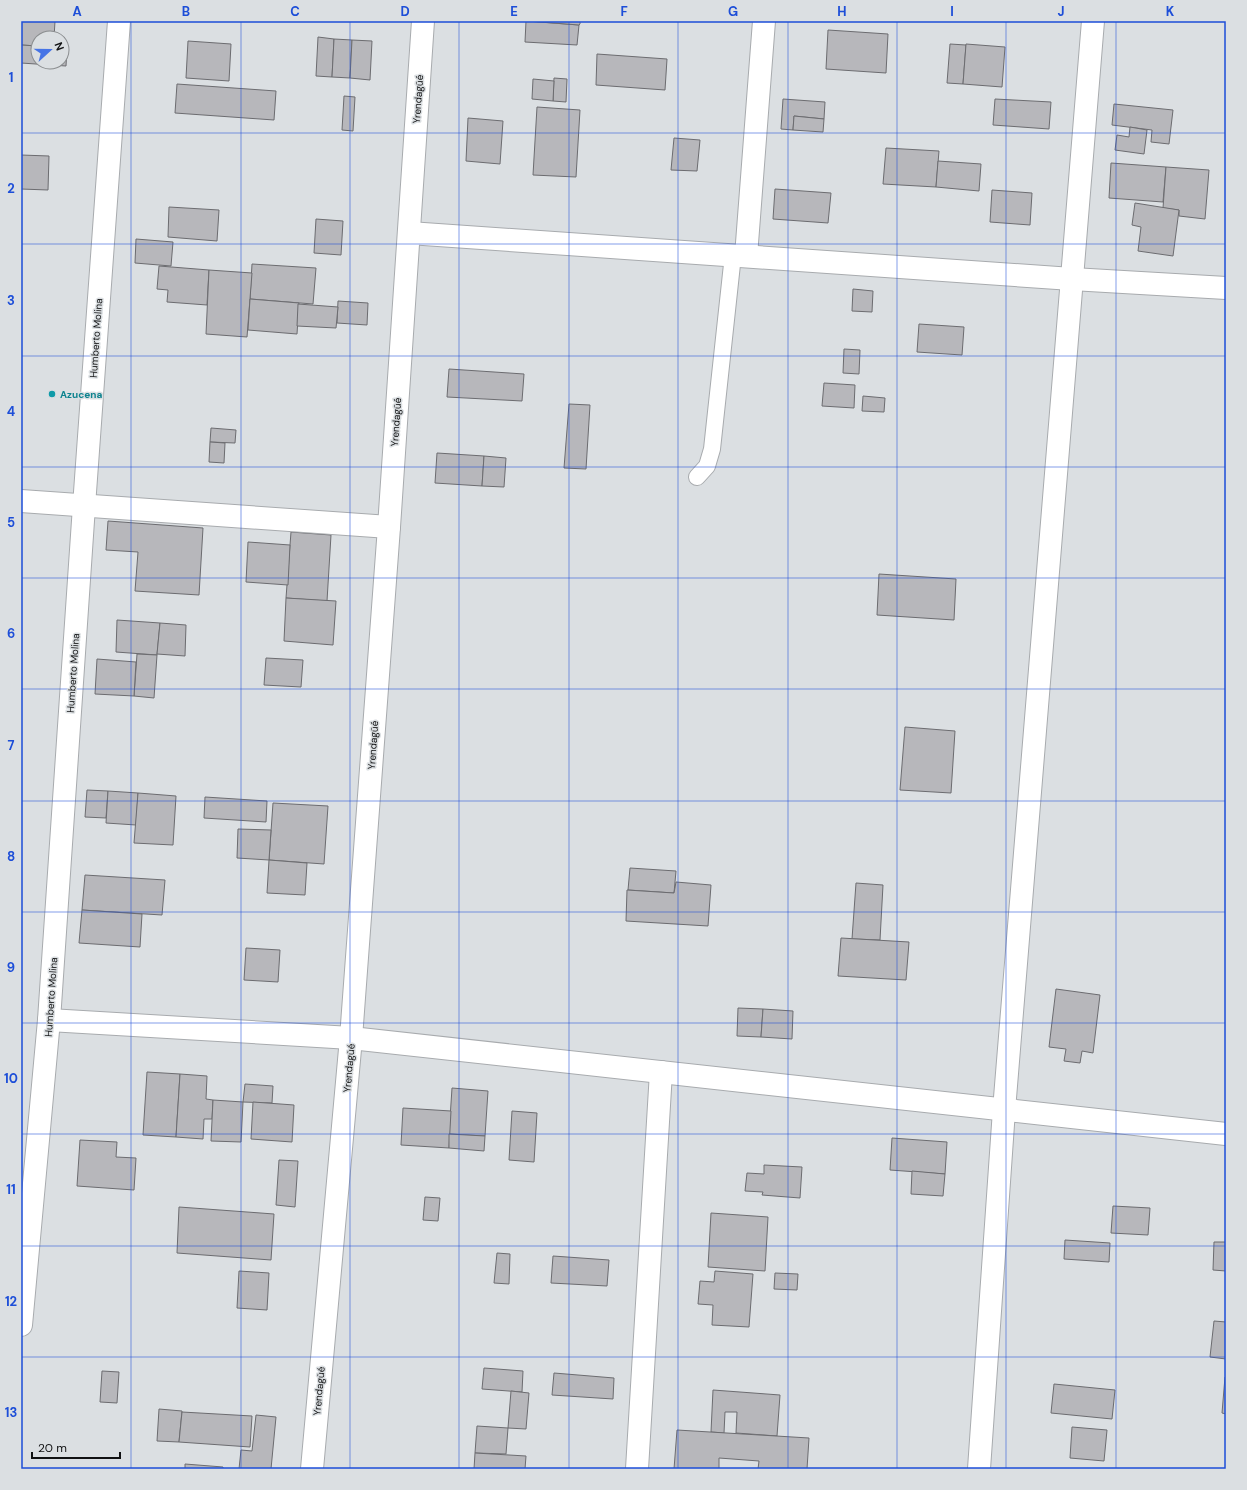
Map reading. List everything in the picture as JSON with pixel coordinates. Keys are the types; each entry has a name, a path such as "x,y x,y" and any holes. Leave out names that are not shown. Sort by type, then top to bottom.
{"street":[{"name":"Humberto Molina","path":"21,1325 26,1218 49,1020 84,506 120,21"},
{"name":"Yrendagüé","path":"312,1469 351,1038 389,527 423,21"},
{"path":"739,256 764,21"},
{"path":"979,1469 1004,1110 1093,21"},
{"path":"409,233 1072,279 1226,288"},
{"path":"21,501 389,527"},
{"path":"49,1020 351,1038 1226,1134"},
{"path":"637,1469 661,1072"}],"lane":[{"path":"697,478 707,466 712,449 739,256"}],"building":[{"path":"21,21 55,21 54,30 30,30 30,46 21,45"},
{"path":"526,21 579,25 577,45 525,42"},
{"path":"528,21 580,21 580,24 579,25"},
{"path":"828,30 888,34 886,73 826,69"},
{"path":"318,37 334,39 332,77 316,76"},
{"path":"334,39 352,40 350,78 332,77"},
{"path":"352,40 372,41 370,80 350,78"},
{"path":"188,41 231,44 229,81 186,78"},
{"path":"950,44 966,45 963,84 947,83"},
{"path":"966,44 1005,47 1002,87 963,84"},
{"path":"21,45 30,46 30,64 21,63"},
{"path":"597,54 667,59 665,90 596,85"},
{"path":"554,78 567,79 566,102 553,101"},
{"path":"533,79 554,81 553,101 532,99"},
{"path":"177,84 276,91 274,120 175,113"},
{"path":"344,96 355,97 353,131 342,130"},
{"path":"783,99 825,102 824,119 794,116 793,130 781,129"},
{"path":"995,99 1051,102 1049,129 993,125"},
{"path":"1114,104 1173,110 1169,144 1151,142 1152,130 1112,125"},
{"path":"537,107 580,110 576,177 533,175"},
{"path":"794,116 824,119 823,132 793,130"},
{"path":"468,118 503,121 500,164 466,161"},
{"path":"1130,127 1147,130 1144,154 1115,150 1117,135 1129,137"},
{"path":"674,138 700,140 697,171 671,170"},
{"path":"886,148 939,151 936,187 883,184"},
{"path":"21,155 49,156 48,190 21,189"},
{"path":"938,161 981,164 979,191 936,187"},
{"path":"1111,163 1166,167 1163,202 1109,198"},
{"path":"1166,167 1209,170 1205,219 1179,216 1179,210 1163,208"},
{"path":"775,189 831,193 828,223 773,219"},
{"path":"992,190 1032,193 1030,225 990,222"},
{"path":"1135,203 1179,210 1173,256 1138,251 1141,227 1132,225"},
{"path":"169,207 219,210 217,241 168,237"},
{"path":"316,219 343,221 341,255 314,253"},
{"path":"136,239 173,242 171,266 135,263"},
{"path":"252,264 316,268 313,304 250,299"},
{"path":"159,266 209,270 207,305 167,302 168,290 157,289"},
{"path":"209,270 252,273 247,337 206,334"},
{"path":"853,289 873,291 872,312 852,311"},
{"path":"250,299 299,303 297,334 248,330"},
{"path":"338,301 368,303 367,325 337,323"},
{"path":"298,304 338,307 336,328 297,326"},
{"path":"919,324 964,327 962,355 917,352"},
{"path":"844,349 860,350 859,374 843,373"},
{"path":"449,369 524,374 522,401 447,397"},
{"path":"824,383 855,385 854,408 822,406"},
{"path":"863,396 885,398 884,412 862,411"},
{"path":"569,404 590,405 586,469 564,468"},
{"path":"211,428 236,430 235,443 210,442"},
{"path":"210,442 225,443 224,463 209,462"},
{"path":"437,453 484,456 482,486 435,483"},
{"path":"484,456 506,458 504,487 482,486"},
{"path":"108,521 203,528 199,595 135,591 138,552 106,550"},
{"path":"291,532 331,535 327,601 286,598"},
{"path":"248,542 290,545 288,585 246,582"},
{"path":"879,574 956,579 954,620 877,615"},
{"path":"286,598 336,601 333,645 284,641"},
{"path":"117,620 160,623 157,655 116,652"},
{"path":"160,623 186,625 185,656 157,654"},
{"path":"137,654 157,655 154,698 134,696"},
{"path":"266,658 303,660 301,687 264,685"},
{"path":"97,659 136,662 134,696 95,694"},
{"path":"905,727 955,731 951,793 900,790"},
{"path":"87,790 108,791 106,818 85,817"},
{"path":"108,791 138,793 136,825 106,823"},
{"path":"138,793 176,796 173,845 134,843"},
{"path":"205,797 267,801 266,822 204,818"},
{"path":"273,803 328,806 324,864 269,860"},
{"path":"238,829 271,830 269,860 237,858"},
{"path":"269,860 307,863 305,895 267,893"},
{"path":"630,868 676,871 674,893 628,890"},
{"path":"85,875 165,880 162,915 82,910"},
{"path":"676,882 711,885 708,926 626,921 627,890 674,893"},
{"path":"856,883 883,885 880,940 852,939"},
{"path":"82,910 142,914 140,947 79,943"},
{"path":"841,938 909,942 906,980 838,976"},
{"path":"246,948 280,950 278,982 244,980"},
{"path":"1056,989 1100,995 1093,1053 1082,1051 1080,1063 1064,1061 1066,1049 1049,1047"},
{"path":"738,1008 763,1009 761,1037 737,1036"},
{"path":"763,1009 793,1011 792,1039 761,1037"},
{"path":"147,1072 180,1074 176,1137 143,1135"},
{"path":"180,1074 207,1076 206,1099 213,1100 212,1119 204,1119 203,1139 176,1137"},
{"path":"245,1084 273,1086 272,1103 243,1102"},
{"path":"452,1088 488,1091 485,1136 449,1134"},
{"path":"213,1100 243,1102 241,1142 211,1141"},
{"path":"253,1102 294,1105 292,1142 251,1139"},
{"path":"403,1108 451,1111 449,1148 401,1145"},
{"path":"512,1111 537,1113 534,1162 509,1160"},
{"path":"449,1134 485,1136 484,1151 449,1148"},
{"path":"892,1138 947,1142 945,1174 890,1170"},
{"path":"80,1140 117,1142 116,1157 136,1158 134,1190 77,1186"},
{"path":"279,1160 298,1161 295,1207 276,1205"},
{"path":"764,1165 802,1167 800,1198 762,1195 763,1192 745,1191 747,1173 764,1174"},
{"path":"912,1171 945,1174 943,1196 911,1194"},
{"path":"425,1197 440,1198 438,1221 423,1220"},
{"path":"1113,1206 1150,1208 1148,1235 1111,1233"},
{"path":"179,1207 274,1214 271,1260 177,1253"},
{"path":"711,1213 768,1217 765,1271 708,1267"},
{"path":"1065,1240 1110,1243 1109,1262 1064,1259"},
{"path":"1214,1242 1226,1242 1226,1271 1213,1270"},
{"path":"497,1253 510,1254 509,1284 494,1283"},
{"path":"553,1256 609,1260 607,1286 551,1283"},
{"path":"239,1271 269,1273 267,1310 237,1308"},
{"path":"715,1271 753,1274 749,1327 712,1325 713,1305 698,1304 700,1281 714,1282"},
{"path":"775,1273 798,1274 797,1290 774,1289"},
{"path":"1214,1321 1226,1322 1226,1359 1210,1357"},
{"path":"484,1368 523,1371 522,1392 482,1389"},
{"path":"102,1371 119,1372 117,1403 100,1402"},
{"path":"554,1373 614,1378 613,1399 552,1395"},
{"path":"1226,1377 1226,1414 1222,1413"},
{"path":"1054,1384 1115,1390 1112,1419 1051,1413"},
{"path":"713,1390 780,1395 777,1436 736,1433 737,1412 725,1412 724,1433 711,1432"},
{"path":"511,1391 529,1393 526,1429 508,1428"},
{"path":"159,1409 182,1411 179,1442 157,1441"},
{"path":"182,1412 252,1416 250,1447 179,1442"},
{"path":"256,1415 276,1417 271,1469 239,1469 241,1450 252,1451"},
{"path":"477,1426 508,1428 506,1454 475,1453"},
{"path":"1072,1427 1107,1430 1104,1461 1070,1458"},
{"path":"677,1430 809,1438 807,1469 758,1469 759,1461 719,1458 719,1469 674,1469"},
{"path":"475,1453 526,1456 525,1469 474,1469"},
{"path":"185,1464 223,1467 223,1469 185,1469"}],"place":[{"name":"Azucena","path":"52,394"}]}
